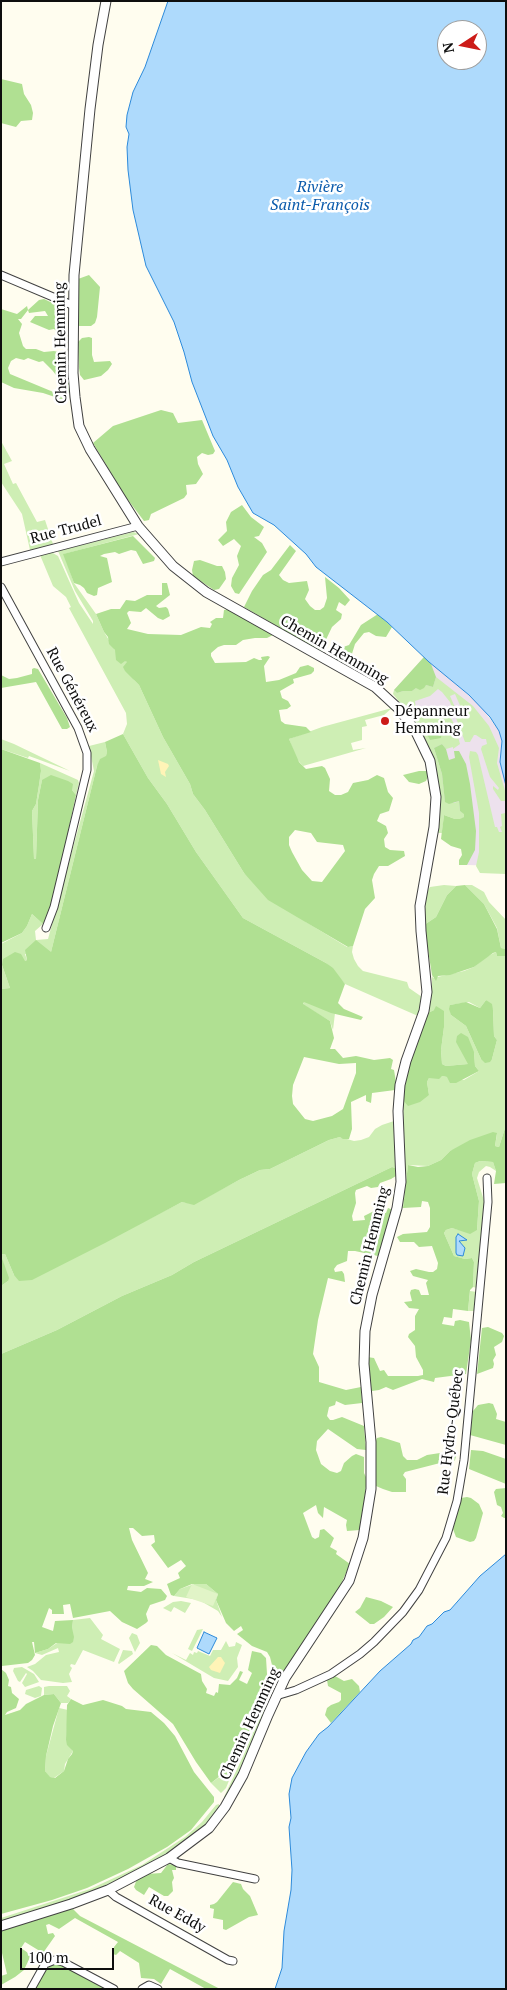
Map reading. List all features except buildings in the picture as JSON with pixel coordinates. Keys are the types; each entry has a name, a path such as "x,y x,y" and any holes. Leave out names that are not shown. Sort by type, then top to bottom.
{"street":[{"name":"Chemin Hemming","path":"1,1926 108,1890 169,1858 202,1834 225,1807 243,1776 284,1681 349,1581 358,1558 368,1517 372,1471 364,1364 364,1331 372,1295 394,1224 399,1200 401,1164 400,1085 406,1061 427,1000 420,906 434,827 436,789 432,768 424,745 409,722 390,699 369,684 197,586 167,560 138,526 90,449 79,426 74,394 72,305 84,162 98,44 106,1"},
{"path":"1,275 72,305"},
{"name":"Rue Trudel","path":"1,562 138,526"},
{"name":"Rue Généreux","path":"1,587 78,728 88,753 87,770 54,907 46,928"},
{"name":"Rue Hydro-Québec","path":"276,1696 293,1691 331,1674 374,1642 398,1618 419,1590 446,1538 457,1501 464,1460 488,1202 487,1178"},
{"path":"284,1681 285,1689 293,1691"},
{"path":"169,1858 178,1863 255,1879"},
{"name":"Rue Eddy","path":"108,1890 116,1897 228,1960 233,1961"},
{"path":"31,1989 43,1967 48,1962 55,1960 63,1962 114,1989"},
{"path":"142,1989 151,1985 158,1989"}],"shaded area":[{"path":"424,657 480,705 499,731 502,741 500,762 506,786 506,866 467,865 469,835 445,803 434,748 394,690"}],"green space":[{"path":"1,79 22,84 24,94 31,105 32,120 21,121 16,127 1,123"},
{"path":"89,275 100,287 97,317 95,323 91,326 79,326 77,324 78,279"},
{"path":"44,299 65,309 67,314 65,334 61,335 54,329 49,330 30,322 35,316 48,316 45,311 29,313 28,310 39,300"},
{"path":"27,306 28,310 21,319 18,319 22,324 19,333 23,346 26,349 67,354 70,390 68,394 65,393 57,381 56,375 43,361 16,358 11,361 8,368 10,374 64,398 61,399 43,393 14,388 1,382 1,309 17,314"},
{"path":"82,338 92,338 94,362 110,361 112,364 101,376 84,380 80,375 78,342"},
{"path":"161,410 173,413 178,423 202,420 215,451 213,454 208,455 202,453 197,457 203,474 196,484 186,485 187,494 184,498 151,514 149,520 144,521 125,496 93,443 113,426"},
{"path":"1,441 12,461 4,464 13,484 16,483 37,522 45,520 53,544 30,550 22,514 1,482"},
{"path":"242,505 251,517 264,527 259,536 254,537 262,543 267,552 239,594 235,593 231,586 232,578 239,565 237,556 241,546 234,539 223,546 218,540 227,531 226,522 231,512"},
{"path":"133,532 139,534 64,554 74,583 96,614 115,650 127,662 163,737 190,784 193,794 244,873 306,922 347,947 353,946 354,959 363,971 407,982 409,988 422,997 418,1016 345,984 326,963 243,918 196,852 167,804 148,778 123,734 127,724 126,713 69,608 71,607 66,597 53,586 40,555 51,552 58,556 79,603 93,624 75,591 58,551"},
{"path":"133,536 155,558 154,561 143,564 136,551 131,550 119,554 115,552 104,554 100,556 107,558 112,582 98,588 97,595 94,596 87,593 80,585 74,583 63,554"},
{"path":"290,545 296,551 279,575 289,583 307,581 309,590 305,599 310,606 315,610 320,610 324,607 327,598 325,577 350,600 345,606 339,602 336,610 342,614 341,619 332,627 323,646 323,653 244,607 263,575 271,570"},
{"path":"200,560 222,566 226,579 219,589 214,590 193,576 194,561"},
{"path":"162,583 167,583 170,595 156,606 159,608 166,607 170,616 163,620 146,608 141,612 129,611 127,613 131,623 127,629 148,634 181,635 201,627 210,628 212,624 210,622 216,618 223,618 224,610 229,609 273,635 267,638 243,640 236,645 218,647 211,653 215,663 246,662 254,658 262,660 261,657 268,656 270,657 264,666 266,682 279,680 296,673 300,667 308,665 314,668 311,674 293,679 294,683 280,691 282,698 288,701 291,706 287,709 279,710 281,721 285,724 306,727 311,732 289,739 299,762 306,769 322,766 325,768 330,779 329,791 335,795 348,792 353,783 368,780 377,775 384,778 388,792 393,798 389,811 380,814 377,821 386,826 388,833 384,839 385,847 390,850 404,851 405,856 388,866 379,866 374,874 372,880 375,898 365,909 353,946 348,947 268,900 244,873 193,794 190,784 163,737 139,685 123,667 127,662 125,661 121,664 116,660 115,650 109,644 108,637 96,614 111,609 120,609 126,600 135,601 147,595 162,595","holes":["295,830 311,833 317,842 343,845 345,851 322,882 312,881 302,870 289,845 289,837"]},
{"path":"378,614 392,627 386,637 376,636 369,632 364,633 355,644 351,657 361,664 360,672 334,658 333,655 340,648 349,645 361,625"},
{"path":"424,657 431,664 436,677 433,687 426,685 420,690 416,688 412,691 397,693 394,690"},
{"path":"32,669 38,669 67,718 70,727 67,729 62,729 36,682 1,688 1,675 9,679 17,678 32,674"},
{"path":"436,677 473,706 489,726 499,748 497,763 506,794 506,801 501,801 493,789 493,786 498,790 499,788 490,777 481,749 482,746 487,744 486,739 474,735 470,742 465,742 450,702 442,692 438,689 430,696 415,701 416,710 437,708 445,711 455,726 460,744 453,749 453,747 446,749 442,744 434,748 442,774 445,801 454,803 459,801 460,811 464,813 464,817 461,819 444,815 442,833 437,833 440,791 433,757 420,728 393,694 394,690 397,693 412,691 426,685 433,687","holes":["455,694 462,710 457,712 450,696","422,724 439,725 442,729 442,734 430,740"]},
{"path":"392,708 384,715 365,720 367,726 362,727 362,740 351,743 353,750 366,748 303,766 296,758 289,739 322,727"},
{"path":"421,724 439,725 442,729 441,738 430,740"},
{"path":"123,734 148,778 167,804 196,852 243,918 333,968 345,984 338,1003 344,1009 363,1017 361,1020 331,1013 304,1002 303,1004 330,1021 334,1038 330,1049 335,1049 343,1058 356,1056 374,1060 390,1058 393,1060 391,1069 394,1070 395,1090 372,1093 371,1103 366,1101 366,1095 351,1102 352,1129 349,1139 340,1137 329,1140 270,1169 260,1170 239,1180 194,1205 182,1202 32,1280 19,1281 14,1275 5,1254 2,1254 9,1278 1,1286 1,989 10,988 2,965 3,959 15,952 21,954 25,961 27,960 25,950 36,940 51,952 97,766 100,759 106,756 105,742","holes":["304,1057 339,1064 356,1063 356,1073 343,1109 332,1116 313,1121 305,1119 293,1104 292,1096 293,1085"]},
{"path":"1,739 70,771 29,756 28,758 1,749"},
{"path":"105,742 106,757 97,766 51,952 25,954 27,960 25,961 2,965 10,988 1,989 1,944 22,933 32,914 43,924 35,931 36,940 48,939 94,771 89,746"},
{"path":"442,744 446,749 449,760 455,758 454,751 459,751 466,764 476,831 475,850 467,865 459,865 462,855 461,849 451,846 441,839 444,815 455,819 464,817 464,814 460,811 459,801 449,804 445,802 442,774 434,748"},
{"path":"1,749 40,763 41,771 36,804 32,811 34,859 36,859 38,800 42,780 51,775 68,781 73,784 72,790 76,795 52,906 43,924 32,914 22,933 1,943"},
{"path":"470,751 476,752 478,755 495,827 497,827 499,832 502,832 500,827 502,826 501,814 505,813 506,874 480,873 476,866 479,852 479,813 469,757"},
{"path":"40,763 78,780 79,783 76,795 72,790 42,780 38,800 36,859 34,859 32,811 36,804 41,771"},
{"path":"427,771 429,774 426,781 419,784 409,782 403,775"},
{"path":"465,885 472,885 484,892 489,902 506,920 506,949 501,948 497,928 484,904"},
{"path":"465,885 484,904 497,929 501,948 506,949 506,956 497,956 496,952 493,953 474,967 450,975 438,976 436,981 432,975 424,925 436,917 447,895 456,886"},
{"path":"456,886 447,895 436,917 424,925 426,894 430,887"},
{"path":"496,952 497,956 506,956 506,1125 499,1147 495,1146 497,1134 450,1151 441,1160 428,1166 408,1165 403,1208 401,1208 405,1167 403,1100 429,1095 427,1082 429,1078 442,1076 464,1080 479,1071 475,1066 474,1052 468,1064 446,1066 442,1064 441,1050 444,1027 434,1010 428,1013 432,975 433,978 464,971 474,967 486,957","holes":["486,1000 493,1010 494,1036 497,1040 492,1059 481,1059 466,1026 451,1015 450,1005 469,1002 480,1008"]},
{"path":"486,1000 492,1004 494,1036 497,1040 492,1059 490,1062 485,1063 481,1059 466,1026 451,1015 449,1009 450,1005 466,1002 480,1008"},
{"path":"304,1001 335,1013 333,1030 330,1021 303,1005"},
{"path":"436,1006 444,1011 441,1050 442,1064 446,1066 468,1064 456,1042 457,1036 461,1033 468,1037 474,1052 475,1066 479,1071 456,1083 450,1083 447,1077 442,1076 439,1079 429,1078 427,1082 429,1095 420,1102 408,1106 403,1100 407,1072 428,1013 434,1010"},
{"path":"394,1121 396,1176 395,1168 392,1167 194,1262 172,1275 122,1296 57,1330 1,1354 1,1286 8,1281 2,1254 5,1254 14,1275 81,1254 182,1202 194,1204 260,1170 270,1169 329,1140 340,1137 354,1141 361,1140 369,1137 375,1129"},
{"path":"506,1125 506,1183 494,1184 496,1171 493,1162 480,1161 475,1163 472,1174 479,1201 477,1230 470,1234 452,1228 444,1233 454,1256 465,1259 472,1258 474,1262 473,1287 470,1290 468,1311 453,1309 452,1318 444,1317 442,1324 454,1326 455,1321 469,1322 471,1340 466,1374 435,1378 434,1382 422,1379 393,1390 386,1387 372,1391 370,1389 367,1357 374,1358 380,1371 384,1370 388,1376 423,1375 423,1370 416,1357 415,1346 408,1337 415,1330 415,1316 419,1309 409,1308 404,1302 412,1301 411,1290 419,1290 421,1295 429,1295 426,1283 428,1280 413,1276 410,1271 416,1269 433,1272 437,1269 438,1263 432,1246 419,1247 414,1242 400,1242 397,1237 403,1234 427,1232 430,1227 430,1208 428,1202 422,1201 421,1207 403,1208 408,1165 428,1166 441,1160 450,1151 470,1140 493,1132 497,1133 495,1146 499,1147"},
{"path":"480,1161 493,1162 496,1171 486,1166 479,1172 477,1178 485,1204 477,1288 473,1287 474,1262 472,1258 465,1259 454,1256 444,1233 452,1228 463,1231 477,1230 479,1201 472,1174 475,1163"},
{"path":"392,1167 395,1168 396,1176 380,1183 378,1187 371,1188 367,1186 356,1190 353,1221 365,1220 364,1216 374,1211 386,1213 388,1208 393,1210 378,1256 348,1251 347,1261 337,1265 334,1269 335,1272 342,1271 345,1282 328,1278 318,1320 313,1354 319,1367 319,1382 346,1390 361,1387 362,1403 345,1405 336,1401 335,1405 329,1407 327,1416 330,1420 342,1417 364,1426 366,1450 357,1449 328,1429 317,1441 316,1450 321,1464 330,1471 337,1473 341,1471 344,1463 352,1456 356,1454 364,1457 364,1473 367,1479 360,1530 347,1531 347,1520 324,1507 323,1518 318,1513 316,1505 303,1513 312,1537 315,1539 319,1537 320,1530 324,1529 334,1538 330,1547 350,1564 337,1593 283,1672 270,1688 272,1665 267,1652 252,1646 237,1634 243,1630 241,1626 234,1631 226,1623 216,1600 218,1594 206,1584 192,1584 180,1589 174,1596 171,1595 167,1584 180,1578 178,1573 186,1566 181,1560 168,1568 151,1545 155,1542 154,1535 142,1536 133,1528 129,1528 132,1540 148,1573 145,1579 153,1582 144,1586 128,1586 127,1590 141,1592 147,1588 161,1589 167,1596 165,1600 150,1605 146,1614 148,1621 137,1629 122,1622 110,1611 73,1618 70,1604 63,1605 64,1614 52,1614 52,1610 49,1608 42,1627 53,1631 55,1621 73,1620 73,1642 70,1644 56,1643 48,1649 35,1653 34,1642 32,1642 35,1655 32,1660 28,1663 2,1666 1,1668 1,1354 57,1330 122,1296 172,1275 194,1262"},
{"path":"470,1291 477,1292 475,1311 468,1311"},
{"path":"488,1327 502,1333 504,1336 502,1342 494,1347 496,1355 493,1360 493,1368 477,1374 482,1328"},
{"path":"493,1404 497,1414 496,1419 506,1422 506,1445 470,1435 473,1411 478,1405"},
{"path":"381,1437 400,1443 403,1456 407,1460 417,1460 427,1455 453,1451 457,1453 452,1463 444,1462 405,1472 403,1475 406,1479 406,1492 392,1492 375,1484 375,1442 377,1438"},
{"path":"471,1450 483,1451 506,1459 506,1484 469,1469"},
{"path":"506,1488 506,1518 504,1518 501,1516 503,1513 501,1507 497,1505 494,1492 496,1489"},
{"path":"467,1497 479,1504 483,1513 476,1538 470,1542 456,1537 453,1529 461,1498"},
{"path":"200,1582 206,1584 218,1594 216,1600 222,1617 218,1611 199,1600 174,1596 180,1589"},
{"path":"192,1584 218,1594 213,1606 186,1597"},
{"path":"366,1597 393,1607 384,1617 374,1624 370,1624 355,1612 360,1608"},
{"path":"173,1602 191,1603 185,1613 174,1607 171,1612 163,1608"},
{"path":"90,1618 103,1635 101,1639 120,1649 114,1662 83,1650 75,1665 71,1664 70,1666 72,1668 69,1674 72,1682 63,1683 41,1680 27,1667 35,1664 46,1655 59,1652 58,1648 42,1655 35,1653 48,1649 57,1643 72,1628 73,1620"},
{"path":"203,1629 192,1651 188,1649 197,1630"},
{"path":"132,1633 137,1635 140,1643 135,1652 129,1638"},
{"path":"226,1641 229,1647 235,1646 236,1642 242,1645 237,1658 238,1667 228,1681 214,1678 172,1653 186,1660 190,1653 193,1655 194,1652 197,1653 198,1651 210,1656 213,1650 221,1650"},
{"path":"151,1645 157,1646 166,1655 201,1674 202,1681 207,1689 206,1693 214,1696 216,1692 218,1693 219,1684 230,1685 237,1678 240,1671 243,1672 239,1680 247,1684 252,1673 248,1670 252,1651 261,1653 266,1658 267,1674 264,1700 232,1773 220,1776 211,1783 173,1724 128,1683 124,1671"},
{"path":"123,1650 132,1651 133,1654 119,1664 118,1663"},
{"path":"22,1667 34,1674 39,1682 25,1687 22,1683 26,1673 20,1682 18,1681 13,1671 14,1668"},
{"path":"1,1669 6,1673 9,1680 8,1686 11,1687 12,1693 19,1699 16,1708 5,1715 20,1710 26,1704 44,1695 54,1694 61,1703 46,1756 45,1771 50,1777 55,1778 64,1771 73,1751 67,1745 66,1740 67,1705 71,1699 83,1705 103,1700 126,1709 151,1712 164,1723 175,1736 194,1772 214,1797 214,1802 191,1830 167,1847 128,1869 87,1888 1,1914"},
{"path":"335,1676 344,1681 352,1679 359,1686 360,1692 331,1723 325,1715 327,1708 341,1700 341,1693 328,1686 327,1680"},
{"path":"39,1686 42,1688 41,1696 35,1698 25,1694 26,1690"},
{"path":"67,1686 70,1691 67,1696 71,1699 68,1703 61,1703 54,1694 44,1695 44,1687"},
{"path":"266,1707 244,1767 227,1797 224,1797 245,1752 260,1713"},
{"path":"59,1708 68,1710 66,1740 73,1751 65,1764 64,1771 54,1778 49,1777 45,1771 46,1756"},
{"path":"225,1773 232,1773 226,1788 221,1793 211,1783"},
{"path":"219,1804 219,1809 206,1825 172,1852 131,1875 89,1894 1,1922 1,1918 90,1889 142,1865 185,1837"},
{"path":"168,1864 176,1865 176,1870 172,1870 174,1878 172,1882 173,1891 168,1896 164,1896 149,1887 144,1895 136,1890 134,1887 137,1879 147,1874 161,1873"},
{"path":"233,1882 241,1884 250,1896 258,1915 249,1917 226,1930 223,1929 223,1920 213,1918 214,1909 210,1908 210,1905 217,1902"},
{"path":"72,1908 80,1916 220,1989 206,1989 170,1969 161,1984 154,1979 141,1978 139,1963 120,1951 116,1955 113,1954 114,1947 118,1942 75,1918 59,1929 49,1924 46,1925 48,1934 53,1933 55,1936 43,1953 25,1942 21,1948 31,1955 24,1970 1,1985 1,1976 7,1974 2,1953 1,1929"},
{"path":"57,1963 108,1989 35,1989 47,1967"}],"sand":[{"path":"158,760 169,766 165,772 166,777 161,774"},
{"path":"218,1657 221,1657 225,1663 220,1673 211,1670 209,1667"}],"water":[{"name":"Rivière Saint-François","path":"168,1 506,1 506,786 500,762 502,741 499,731 490,717 469,695 429,662 387,622 316,567 306,554 274,525 253,513 238,487 227,460 213,436 192,382 174,322 146,266 133,210 128,170 127,147 129,134 126,127 133,92 145,67"},
{"path":"458,1234 467,1240 459,1241 465,1248 463,1256 456,1253 456,1237"},
{"path":"506,1554 506,1989 275,1989 282,1968 284,1931 291,1890 289,1794 292,1778 306,1752 319,1734 328,1727 380,1671 411,1644 413,1640 419,1637 427,1626 432,1624 444,1612 450,1610 480,1576"},
{"path":"204,1632 217,1638 209,1654 197,1648"}],"place":[{"name":"Dépanneur Hemming","path":"385,721"}]}
